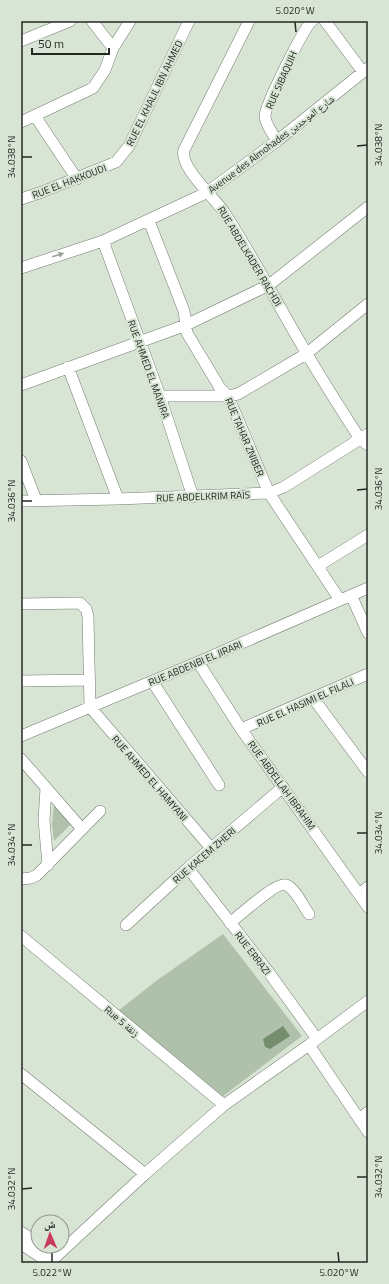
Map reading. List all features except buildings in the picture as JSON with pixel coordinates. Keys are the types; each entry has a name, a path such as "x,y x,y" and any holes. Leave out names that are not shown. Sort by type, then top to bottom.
{"street":[{"path":"21,41 70,21"},
{"path":"92,21 113,48"},
{"path":"21,122 93,88 105,70 113,48 130,21"},
{"name":"RUE EL KHALIL IBN AHMED","path":"116,162 129,146 189,21"},
{"name":"RUE SIBAQUIH","path":"277,141 266,121 266,111 291,55 312,21"},
{"path":"325,21 366,70"},
{"name":"RUE ABDELKADER RACHDI","path":"245,24 183,154 183,158 206,193 219,205 269,285 306,354 365,440"},
{"name":"Avenue des Almohades شارع الموحدين","path":"21,268 103,241 149,221 206,193 277,141 366,70"},
{"path":"35,116 77,179"},
{"name":"RUE EL HAKKOUDI","path":"21,199 77,179 116,162"},
{"path":"21,384 186,324 269,285 368,207"},
{"name":"RUE TAHAR ZNIBER","path":"149,221 184,311 187,333 220,388 228,396 269,494 340,600"},
{"name":"RUE AHMED EL MANJRA","path":"103,241 138,341 160,396 193,497"},
{"path":"160,396 228,396 238,394 306,354 368,304"},
{"path":"68,367 118,499"},
{"name":"RUE ABDELKRIM RAÏS","path":"21,500 118,499 269,494 365,440"},
{"path":"21,461 36,500"},
{"path":"318,566 368,535"},
{"name":"RUE ABDENBI EL JIRARI","path":"21,736 198,662 368,588"},
{"path":"351,595 368,633"},
{"path":"21,604 80,602 83,604 88,616 90,707"},
{"name":"RUE ABDELLAH IBRAHIM","path":"198,662 241,729 283,787 363,891 368,906"},
{"name":"RUE EL HASIMI EL FILALI","path":"241,729 368,674"},
{"path":"21,681 90,680"},
{"path":"152,681 219,785"},
{"path":"313,698 368,772"},
{"name":"RUE AHMED EL HAMYANI","path":"90,707 211,848"},
{"path":"21,759 82,829"},
{"name":"RUE KACEM ZHERI","path":"126,925 188,868 283,787"},
{"path":"46,788 44,820 48,865"},
{"path":"21,879 31,878 37,875 100,811"},
{"name":"RUE ERRAZI","path":"188,868 267,970 313,1042 358,1119 368,1132"},
{"path":"230,923 272,889 281,884 285,884 291,889 309,914"},
{"name":"Rue 5 زنقة","path":"21,936 224,1105"},
{"path":"21,1244 52,1261 144,1174 224,1105 368,1001"},
{"path":"21,1074 144,1174"},
{"path":"358,1119 368,1112"},
{"path":"21,1232 30,1238"}],"shaded area":[{"path":"54,805 71,824 54,841 52,824"},
{"path":"223,934 302,1036 222,1097 118,1011 156,981"},
{"path":"283,1026 290,1036 270,1049 265,1047 263,1039"}]}
